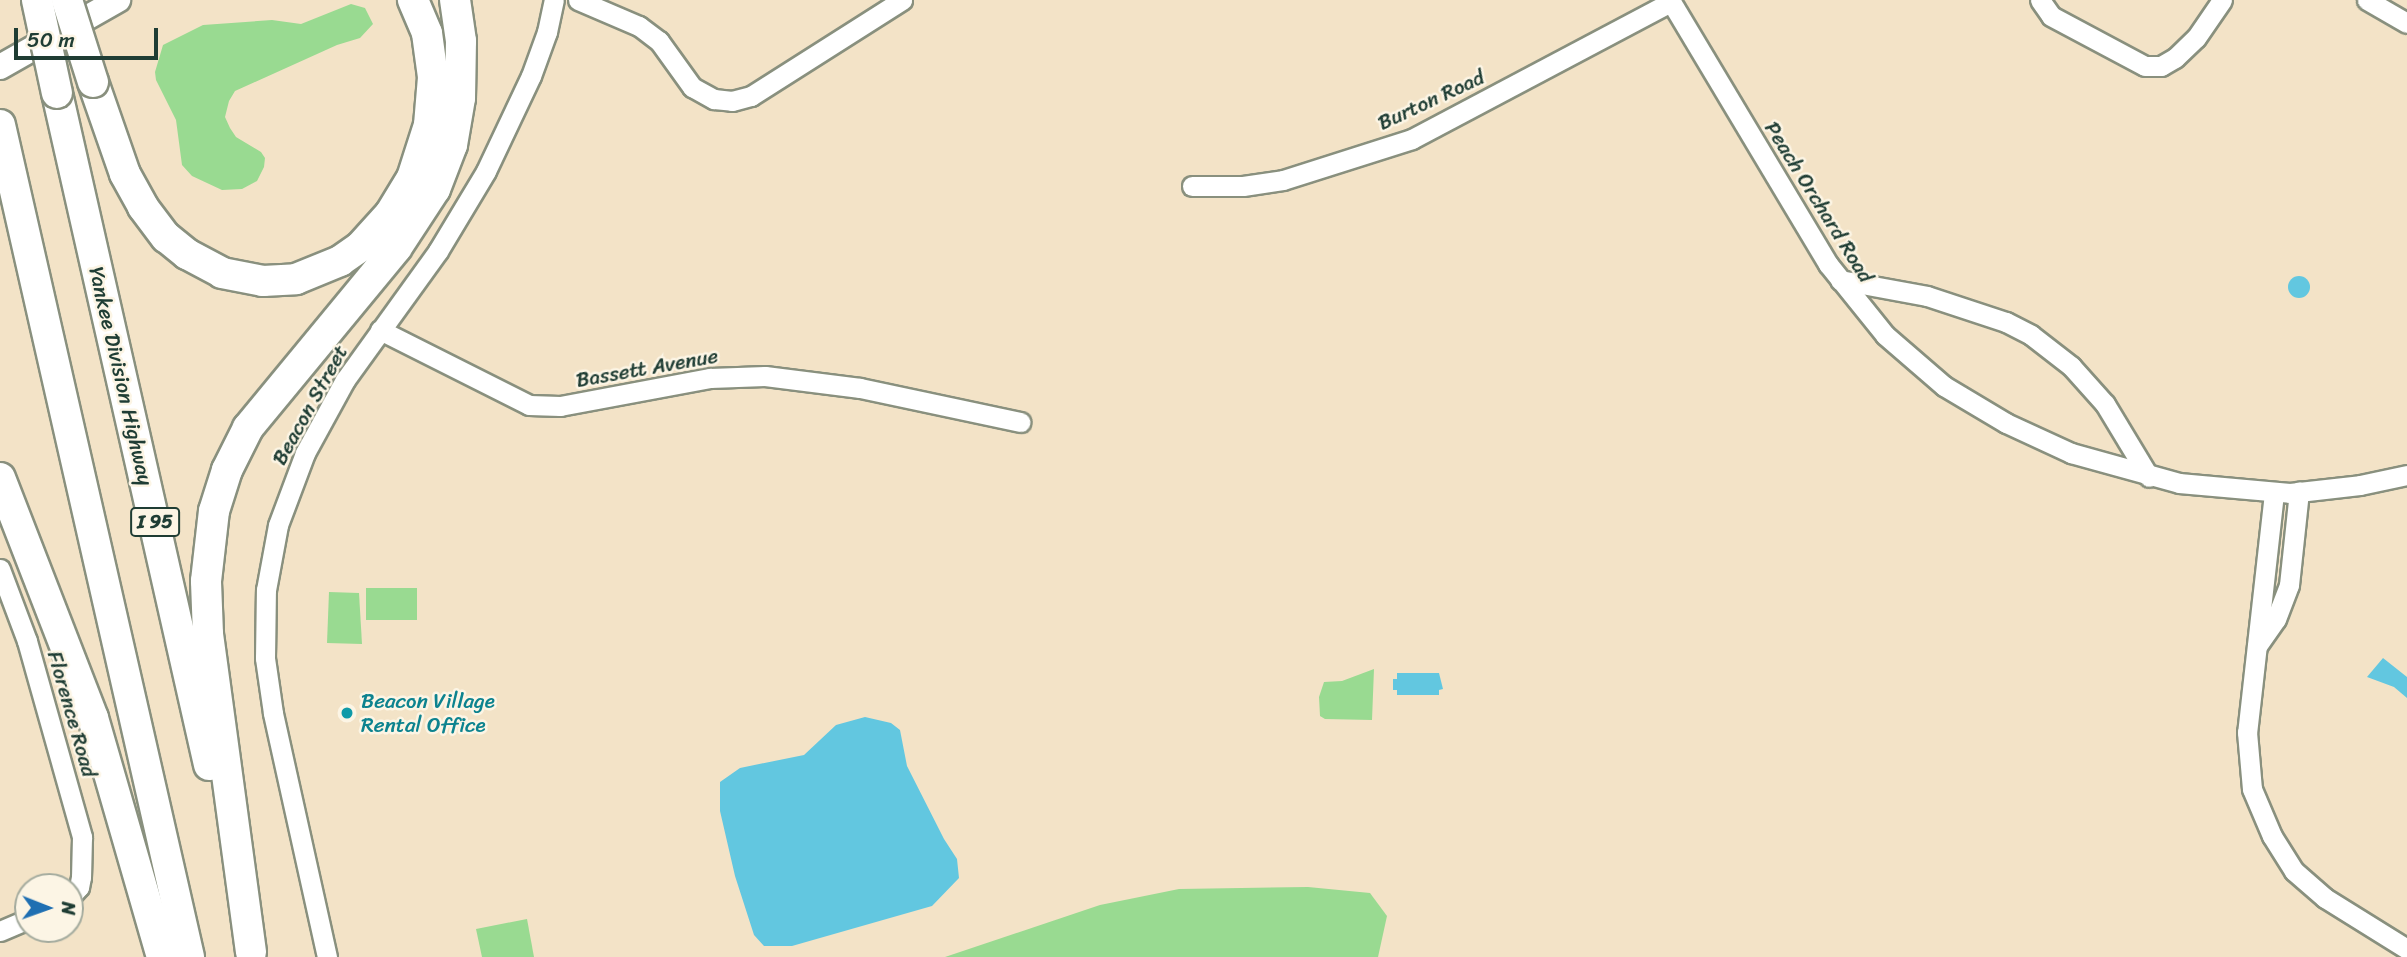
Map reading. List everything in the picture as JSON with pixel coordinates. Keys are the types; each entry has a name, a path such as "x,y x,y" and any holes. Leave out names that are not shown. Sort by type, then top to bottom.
{"highway":[{"name":"Yankee Division Highway","path":"37,0 252,954"},
{"path":"67,0 125,174 143,207 166,237 193,258 222,273 263,281 296,279 340,261 360,247 390,214 412,178 429,125 433,85 427,33 413,0"},
{"path":"446,0 461,41"},
{"path":"252,954 208,634 206,581 214,511 227,470 248,428 397,247 435,189 456,128 462,81 456,0"},
{"path":"0,125 189,957"},
{"path":"0,199 55,364"},
{"path":"0,478 93,718 162,957"}],"main road":[{"path":"0,67 118,0"}],"street":[{"name":"Beacon Street","path":"327,957 271,699 265,644 266,590 278,525 305,453 345,380 438,251 486,171 531,76 547,32 554,0"},
{"path":"578,0 616,14 646,31 666,50 692,87 714,99 732,101 751,96 902,0"},
{"path":"2040,0 2051,16 2146,66 2161,66 2196,38 2222,0"},
{"path":"2367,0 2407,23"},
{"name":"Burton Road","path":"1192,186 1242,186 1283,180 1412,139 1670,1"},
{"name":"Peach Orchard Road","path":"1670,1 1791,206 1840,280 1885,335 1944,386 2041,440 2101,463 2149,477 2208,488 2274,493 2360,485 2407,475"},
{"path":"1840,280 1937,299 2006,322 2031,335 2064,360 2105,404 2149,477"},
{"name":"Bassett Avenue","path":"380,330 529,405 560,406 710,378 765,376 860,388 1020,422"},
{"path":"2257,646 2270,630 2289,585 2299,492"},
{"path":"2274,493 2247,732 2248,770 2252,789 2272,836 2294,871 2309,886 2407,949"},
{"name":"Florence Road","path":"0,569 27,641 71,792 82,837 82,873"}],"green space":[{"path":"351,4 365,8 373,24 360,38 337,45 235,91 229,101 225,117 230,128 236,137 261,152 265,158 257,181 242,189 222,190 192,176 182,165 176,120 156,80 155,72 163,45 203,25 272,20 301,24"},
{"path":"366,588 417,588 417,620 366,620"},
{"path":"329,592 359,593 362,644 327,643"},
{"path":"1374,669 1372,720 1325,719 1320,716 1319,697 1324,682 1342,681"},
{"path":"1308,887 1370,893 1387,916 1378,957 945,957 1100,905 1179,889"},
{"path":"527,919 534,957 482,957 476,929"}],"water":[{"path":"2299,276 2307,279 2310,287 2307,295 2299,298 2291,295 2288,287 2291,279"},
{"path":"2383,658 2407,677 2407,698 2394,687 2367,677"},
{"path":"1397,673 1439,673 1443,689 1439,690 1439,695 1397,695 1397,690 1393,690 1393,679 1397,679"},
{"path":"865,717 891,723 900,730 907,766 957,859 959,878 932,906 792,946 764,946 754,935 735,876 720,811 720,782 740,768 804,755 836,725"}],"place":[{"name":"Beacon Village Rental Office","path":"347,713"}]}
